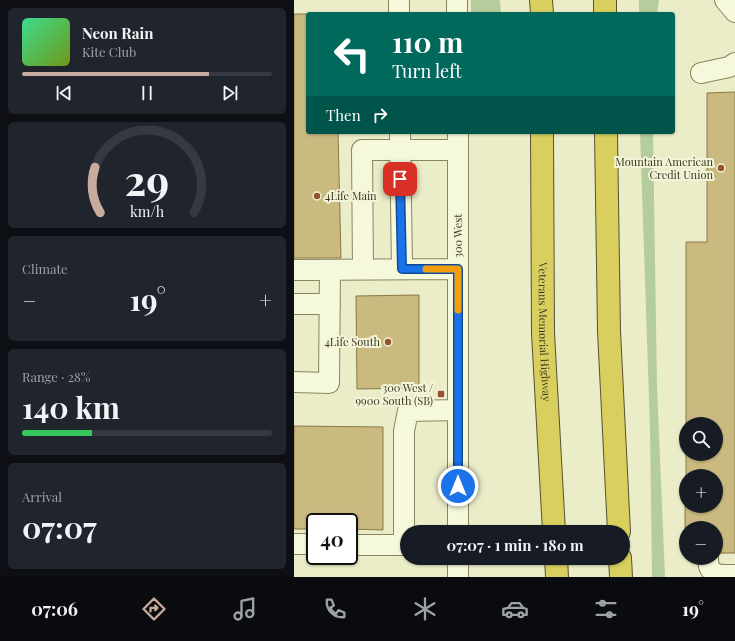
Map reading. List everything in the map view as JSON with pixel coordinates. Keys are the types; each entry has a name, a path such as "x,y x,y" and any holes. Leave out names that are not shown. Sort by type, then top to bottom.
{"highway":[{"path":"541,0 542,12"},
{"path":"605,0 605,12"},
{"name":"Veterans Memorial Highway","path":"542,134 543,333 554,525"},
{"path":"606,134 609,331 619,525"},
{"path":"556,565 557,577"},
{"path":"620,565 621,577"}],"street":[{"path":"399,0 399,12"},
{"path":"457,0 457,12"},
{"path":"725,0 735,12"},
{"path":"701,73 729,68 735,63"},
{"path":"400,140 402,269"},
{"path":"364,269 362,150 400,140 458,141"},
{"name":"300 West","path":"458,141 458,525"},
{"path":"294,270 458,269"},
{"path":"294,382 329,383 330,270"},
{"path":"294,304 330,304"},
{"path":"406,525 404,431 408,411 458,410"},
{"path":"294,544 306,544"},
{"path":"358,544 400,545"},
{"path":"458,565 458,577"},
{"path":"708,565 712,573 720,575 735,575"}],"green space":[{"path":"471,0 500,0 501,12 471,12"},
{"path":"639,0 659,0 657,12 639,12"},
{"path":"640,134 653,134 657,387 665,577 652,577 650,428"}],"building":[{"name":"4Life Main","path":"294,14 306,14 306,134 338,134 341,258 294,258"},
{"path":"735,92 735,553 723,553 723,521 685,521 685,513 723,513 723,469 686,469 686,461 723,461 723,417 686,417 686,242 707,242 707,93"},
{"name":"4Life South","path":"419,295 419,388 357,389 356,296"},
{"path":"294,426 383,427 383,530 358,529 358,513 306,513 306,529 294,529"}],"slow traffic":[{"path":"426,269 458,269 458,310"}],"place":[{"name":"Mountain American Credit Union","path":"721,168"},
{"name":"4Life Main","path":"317,196"},
{"name":"4Life South","path":"388,342"},
{"name":"300 West / 9900 South (SB)","path":"441,394"}],"route":[{"path":"400,179 402,269 458,269 458,486"}]}
